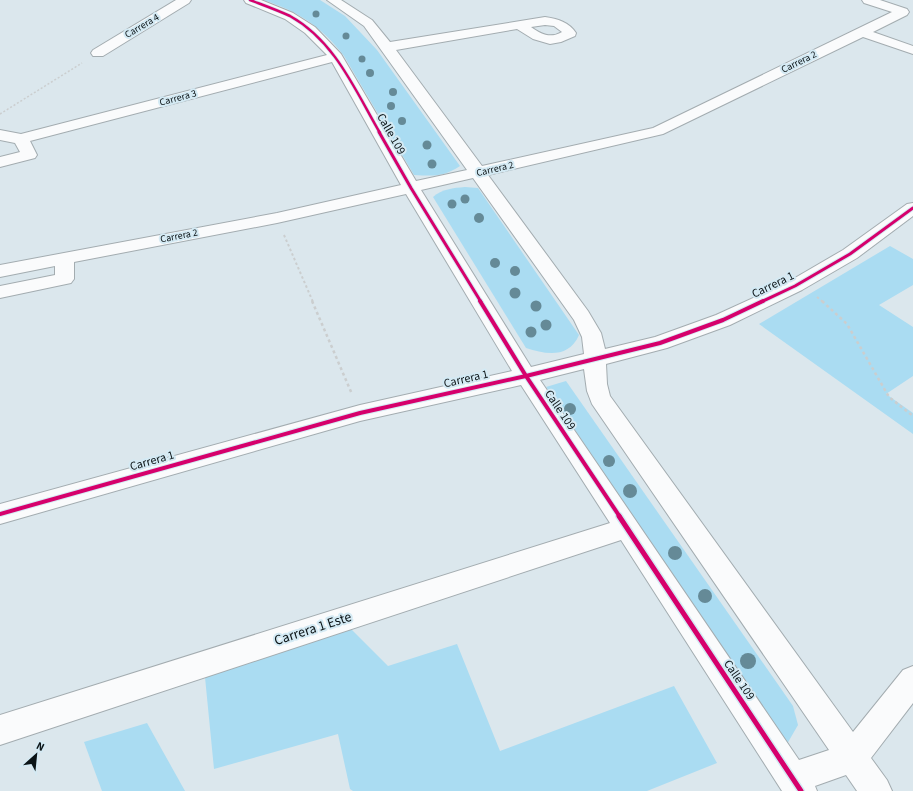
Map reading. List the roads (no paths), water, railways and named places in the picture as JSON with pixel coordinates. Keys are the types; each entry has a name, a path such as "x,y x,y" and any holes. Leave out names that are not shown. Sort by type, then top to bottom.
{"street":[{"name":"Carrera 4","path":"98,53 185,0"},
{"name":"Calle 109","path":"250,0 290,16 310,30 336,57 411,188 526,376 796,785"},
{"path":"334,0 341,3 368,22 589,328 594,343 595,386 600,398 876,791"},
{"name":"Carrera 2","path":"0,271 277,218 658,131 903,12 868,0"},
{"path":"387,47 519,25"},
{"path":"862,32 913,50"},
{"name":"Carrera 3","path":"21,139 336,57"},
{"path":"0,135 21,139 29,155 0,162"},
{"name":"Carrera 1","path":"0,514 360,413 526,376 660,343 723,320 795,286 850,254 913,208"},
{"path":"0,292 64,279 65,258"},
{"name":"Carrera 1 Este","path":"0,730 626,528"},
{"path":"796,785 852,758 913,680"}]}
